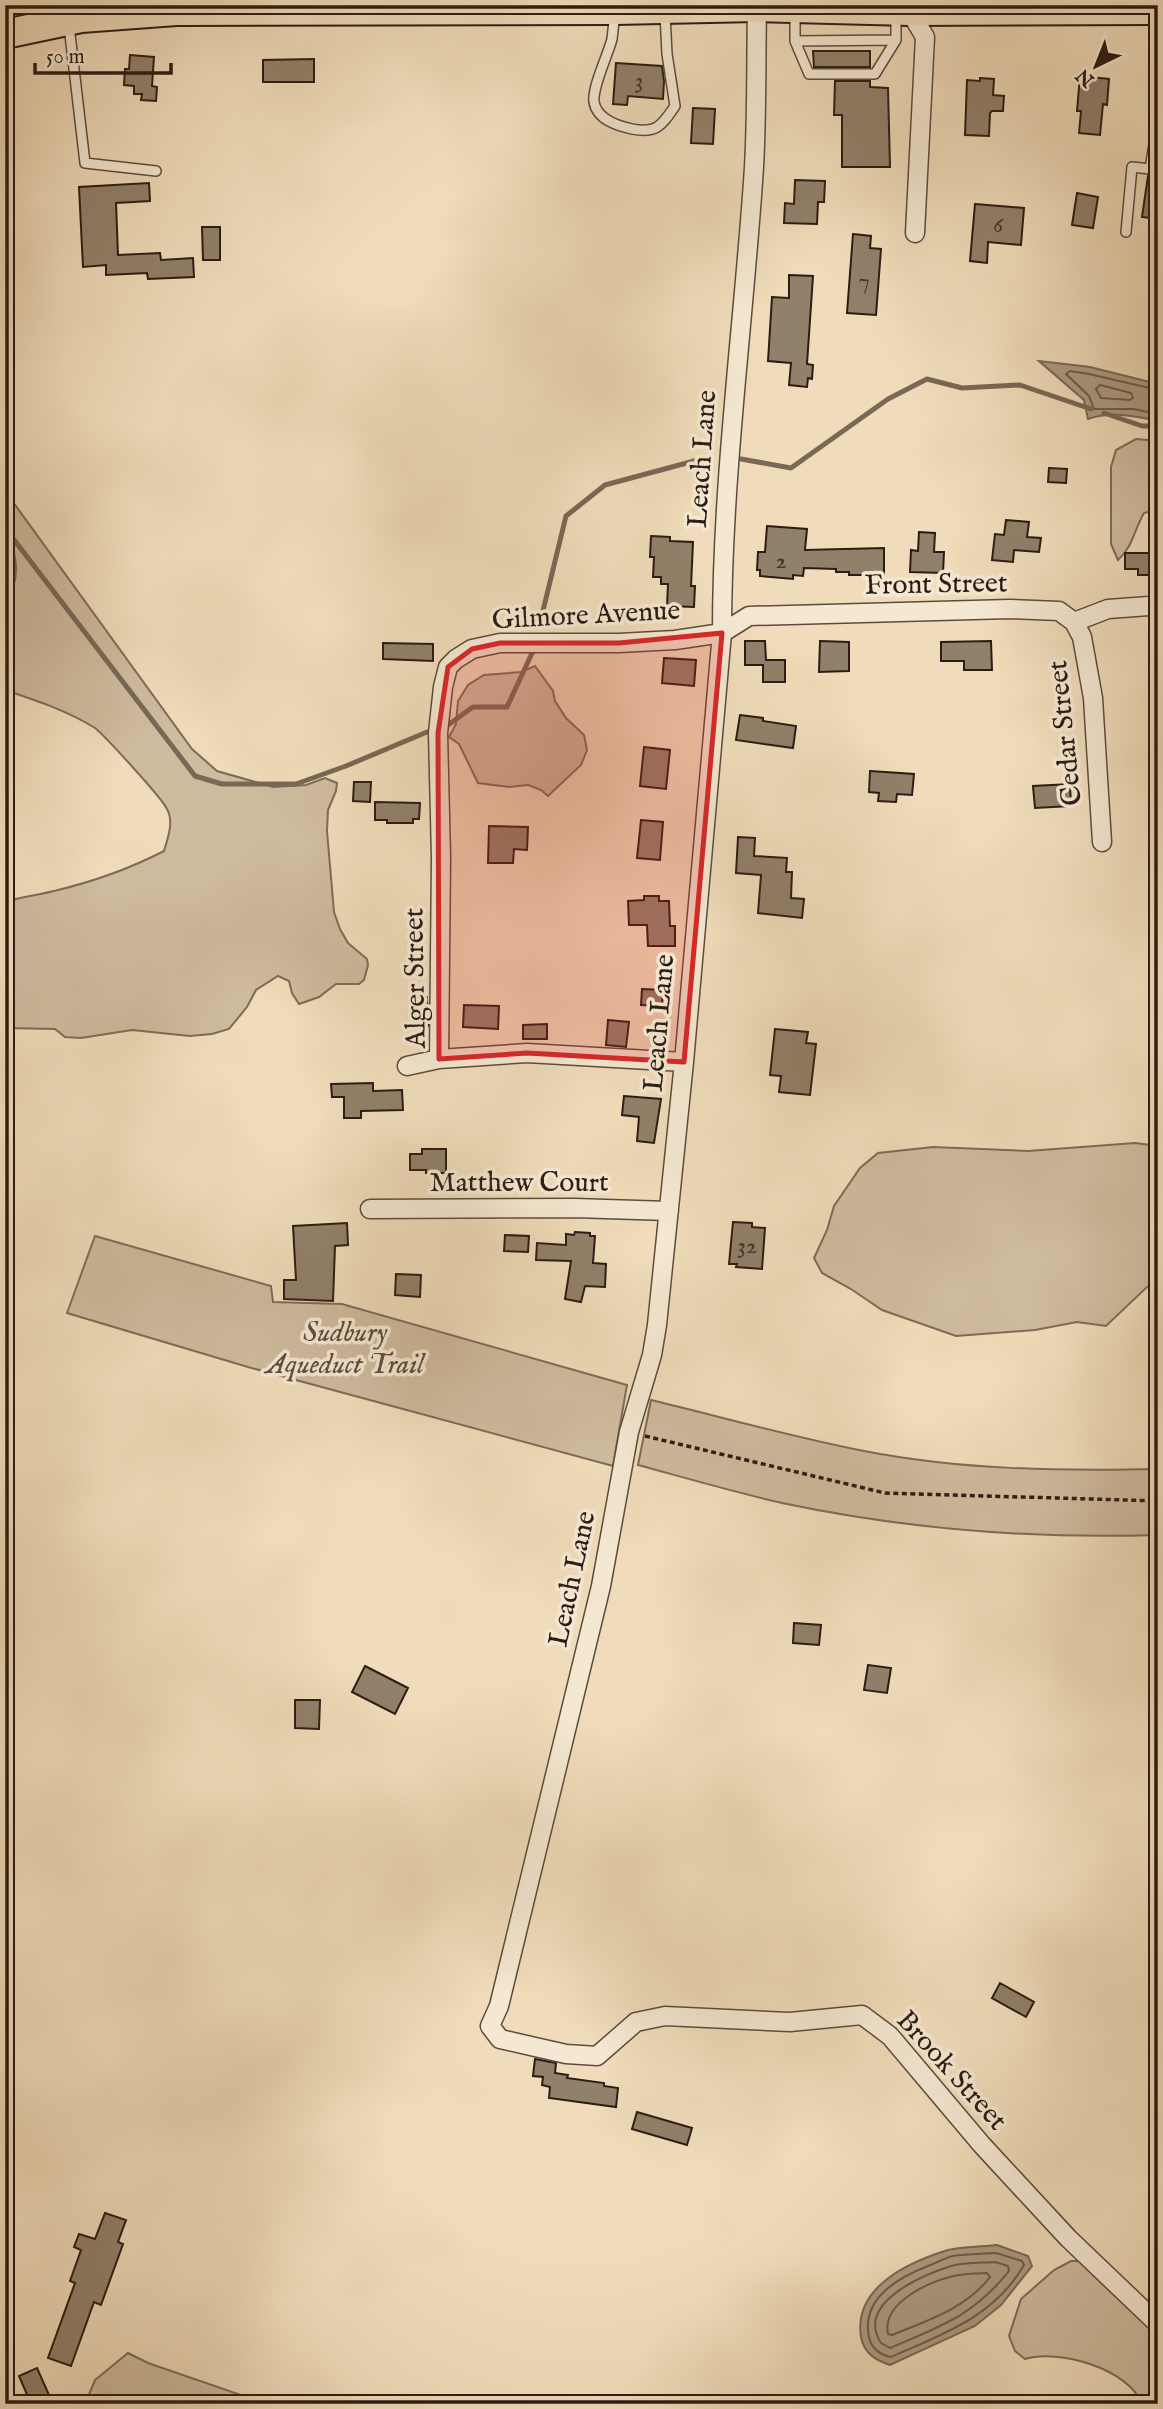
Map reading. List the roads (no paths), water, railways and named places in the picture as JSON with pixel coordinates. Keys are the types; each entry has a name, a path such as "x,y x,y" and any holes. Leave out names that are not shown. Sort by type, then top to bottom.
{"main road":[{"path":"5,34 68,21 164,11 757,7 1092,7 1158,10"}],"street":[{"name":"Leach Lane","path":"490,2026 499,2006 601,1586 629,1432 656,1333 684,1062 722,633 728,464 754,165 757,7"},
{"path":"904,9 925,37 915,233"},
{"path":"1074,622 1108,609 1149,606"},
{"name":"Front Street","path":"722,633 749,616 833,613 1059,611 1074,622"},
{"name":"Cedar Street","path":"1074,622 1082,637 1093,698 1102,842"},
{"name":"Gilmore Avenue","path":"456,659 472,649 500,643 619,643 675,640 722,633"},
{"name":"Alger Street","path":"456,659 448,667 443,687 438,733 441,857 439,1059 527,1053 684,1062"},
{"path":"407,1066 439,1059"},
{"name":"Matthew Court","path":"370,1209 574,1208 669,1211"},
{"name":"Brook Street","path":"490,2026 500,2039 566,2054 597,2056 636,2022 665,2016 790,2022 862,2015 890,2036 982,2145 1068,2238 1158,2324"}],"lane":[{"path":"795,7 794,41 809,74 875,74 896,40 904,9"},
{"path":"615,10 611,40 594,102 600,114 608,121 647,132 660,126 675,106 667,54 665,9"},
{"path":"68,21 85,163 156,171"},
{"path":"794,41 896,40"},
{"path":"1126,232 1132,167 1150,169 1158,119"}],"water":[{"path":"1039,361 1090,367 1158,384 1158,421 1114,415 1088,419 1084,400"},
{"path":"997,2245 1028,2256 1032,2266 1001,2305 975,2326 890,2365 868,2352 862,2343 861,2319 866,2304 887,2279 917,2262 948,2250"}],"waterway":[{"path":"741,459 791,468 888,399 927,379 962,388 1020,385 1091,409"},
{"path":"1104,413 1142,426 1158,426"},
{"path":"540,623 566,516 605,485 709,457"},
{"path":"5,528 195,776 222,784 296,784 427,732"},
{"path":"448,725 473,707 507,707 533,651"}],"park label":[{"name":"Sudbury Aqueduct Trail","path":"345,1349"}]}
